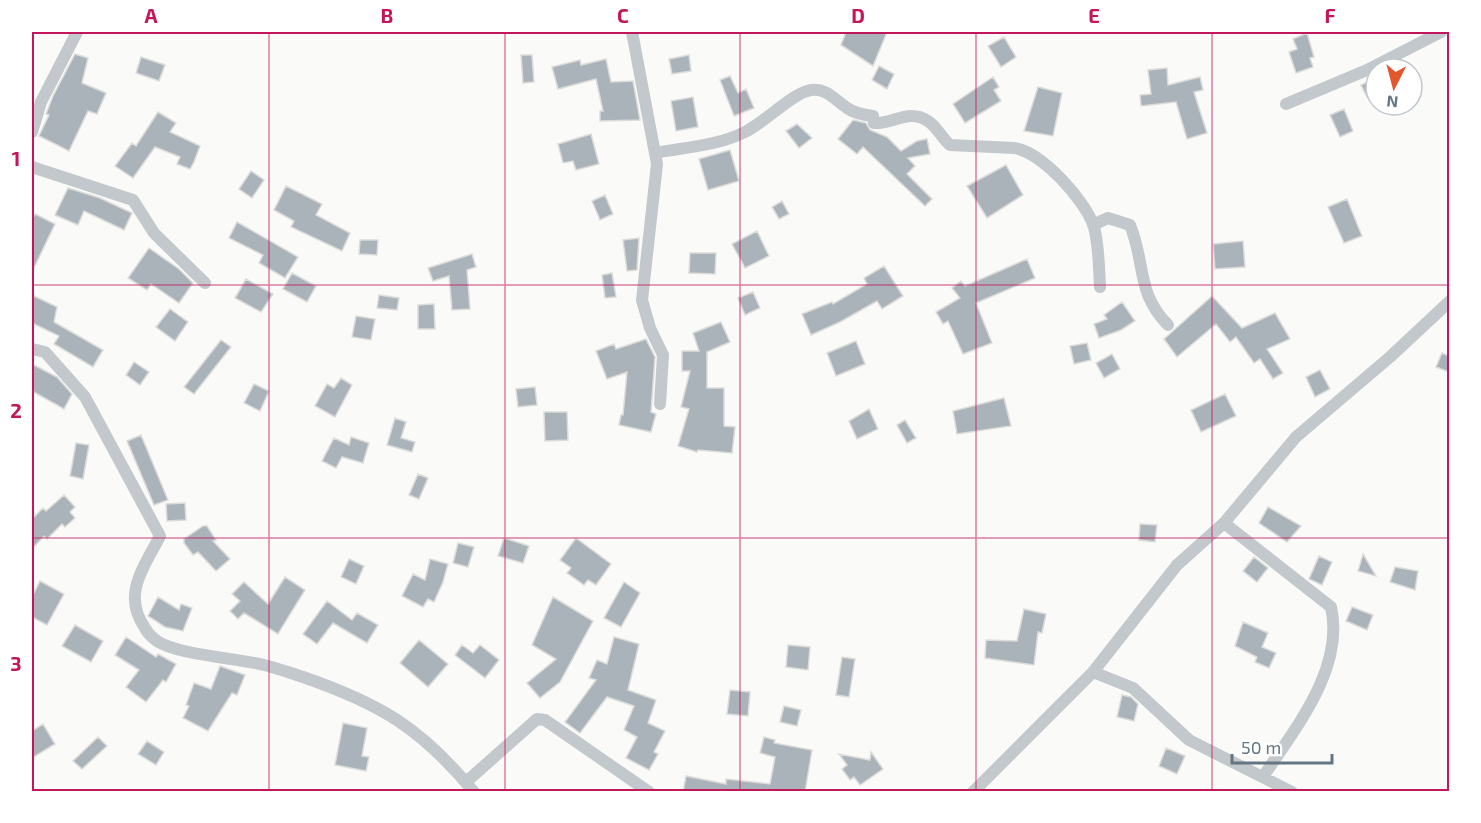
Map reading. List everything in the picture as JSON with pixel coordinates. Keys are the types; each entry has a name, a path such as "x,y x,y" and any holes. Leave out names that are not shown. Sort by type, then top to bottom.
{"street":[{"path":"32,132 41,102 77,32"},
{"path":"632,32 655,153 657,181 642,300 650,328 663,355 660,404"},
{"path":"1286,104 1367,70 1441,32"},
{"path":"655,153 715,144 744,133 766,121 798,94 810,90 822,90 848,109 873,116 874,123 911,115 930,122 950,145 1025,149 1037,156 1077,198 1093,225 1100,287"},
{"path":"32,166 133,201 154,233 205,283"},
{"path":"1093,225 1108,218 1130,225 1138,245 1142,282 1154,311 1168,325"},
{"path":"973,792 1093,672 1177,565 1224,523 1296,437 1389,357 1449,301"},
{"path":"32,349 45,352 85,397 160,536 136,577 134,600 145,628 158,642 181,649 264,665 304,678 381,709 422,736 470,787 537,719 545,720 649,792"},
{"path":"1224,523 1331,607 1334,623 1334,638 1323,677 1305,712 1263,777"},
{"path":"1093,672 1133,688 1189,740 1292,792"}],"building":[{"path":"846,32 887,32 873,66 841,45"},
{"path":"1307,33 1314,57 1310,58 1313,67 1296,73 1289,52 1297,49 1293,39"},
{"path":"1004,37 1016,57 1001,67 988,46"},
{"path":"75,54 88,58 82,83 106,93 97,114 88,111 69,151 39,136 49,115 46,114 53,96"},
{"path":"521,55 532,55 534,82 523,83"},
{"path":"689,55 691,71 672,74 669,59"},
{"path":"141,57 165,65 159,81 136,73"},
{"path":"606,59 611,82 633,81 640,120 600,121 600,111 603,111 596,79 558,89 552,67 580,60 581,65"},
{"path":"879,66 894,74 887,89 872,80"},
{"path":"1167,68 1168,85 1200,77 1203,90 1194,92 1207,133 1187,139 1176,102 1141,106 1140,95 1151,94 1148,70"},
{"path":"730,76 738,93 746,89 754,108 734,116 720,80"},
{"path":"993,77 999,87 994,90 1001,101 965,123 953,104"},
{"path":"1038,87 1062,93 1053,136 1024,131"},
{"path":"693,97 698,127 676,131 671,101"},
{"path":"1344,109 1353,131 1340,137 1330,115"},
{"path":"158,112 176,123 170,132 200,146 194,162 190,169 177,164 180,157 155,147 133,178 115,166 132,143 136,146"},
{"path":"853,120 866,123 870,130 887,137 901,151 917,141 927,139 930,154 908,158 915,166 907,174 932,199 925,206 863,147 857,154 838,139"},
{"path":"797,124 812,138 799,148 786,131"},
{"path":"591,134 599,164 576,170 573,161 563,163 558,144"},
{"path":"730,150 739,181 708,190 699,159"},
{"path":"1006,165 1023,195 987,218 967,186"},
{"path":"251,171 264,180 252,198 239,189"},
{"path":"286,186 322,204 316,215 350,233 342,251 291,227 294,221 274,210"},
{"path":"68,188 100,198 132,213 124,230 84,211 78,225 55,215"},
{"path":"605,195 613,214 600,220 592,201"},
{"path":"1347,199 1362,236 1344,243 1328,207"},
{"path":"782,201 789,214 779,219 772,207"},
{"path":"35,214 55,224 32,272 32,220"},
{"path":"237,222 298,257 285,278 259,263 263,255 229,238"},
{"path":"757,231 769,256 745,268 732,244"},
{"path":"639,238 637,270 627,271 623,240"},
{"path":"360,240 378,240 377,255 359,254"},
{"path":"1243,241 1245,267 1215,269 1213,244"},
{"path":"149,248 179,269 193,283 179,303 151,284 147,290 128,278"},
{"path":"690,253 716,253 715,274 689,273"},
{"path":"472,254 476,267 467,270 470,309 452,310 449,276 433,281 428,268"},
{"path":"1027,259 1035,278 976,303 992,343 963,354 948,321 943,324 936,312 960,298 952,288 961,281 965,286"},
{"path":"884,266 903,296 882,309 877,301 811,335 802,314 832,302 833,304 867,284 864,278"},
{"path":"292,273 316,286 307,302 283,289"},
{"path":"612,273 616,297 605,298 602,275"},
{"path":"246,279 273,294 261,312 235,298"},
{"path":"753,292 760,308 745,315 738,298"},
{"path":"32,295 57,307 54,322 103,350 93,367 54,344 59,336 32,323"},
{"path":"379,295 399,298 397,310 377,308"},
{"path":"1212,296 1242,328 1275,313 1290,339 1267,349 1283,373 1273,379 1260,359 1254,363 1236,337 1230,342 1216,324 1177,357 1164,339"},
{"path":"1122,302 1135,321 1121,330 1099,338 1094,324 1107,319 1104,315"},
{"path":"434,304 435,329 418,329 418,305"},
{"path":"170,309 188,322 175,341 156,327"},
{"path":"356,316 375,319 371,340 352,337"},
{"path":"721,322 730,342 707,352 707,388 724,388 724,426 735,427 732,453 698,450 697,452 678,446 689,409 681,407 690,371 682,371 682,351 699,351 693,333"},
{"path":"646,339 655,357 651,412 656,414 651,432 619,425 621,415 623,415 627,372 607,379 596,351 614,344 616,349"},
{"path":"221,340 231,347 194,394 184,387"},
{"path":"856,341 865,364 836,376 827,353"},
{"path":"1087,343 1091,360 1074,364 1070,346"},
{"path":"1442,353 1449,356 1449,372 1436,367"},
{"path":"1112,354 1120,369 1104,378 1096,363"},
{"path":"134,362 149,372 140,385 126,375"},
{"path":"32,364 57,377 72,394 64,409 32,391"},
{"path":"1320,370 1330,389 1315,397 1306,377"},
{"path":"341,378 352,385 335,417 315,406 327,384 334,388"},
{"path":"254,384 269,391 260,411 244,403"},
{"path":"535,387 537,405 518,407 516,389"},
{"path":"1225,394 1236,416 1201,432 1191,410"},
{"path":"1004,398 1011,426 957,434 953,411"},
{"path":"869,409 878,429 857,439 849,421"},
{"path":"544,412 567,412 568,440 545,441"},
{"path":"395,418 406,422 401,438 415,442 412,452 387,445"},
{"path":"905,420 916,438 907,443 897,425"},
{"path":"141,435 168,500 154,505 127,441"},
{"path":"351,437 369,443 363,463 342,457 336,468 322,461 334,438 349,445"},
{"path":"76,443 89,445 83,479 70,476"},
{"path":"418,474 428,478 419,499 409,495"},
{"path":"64,495 75,507 70,512 75,518 65,527 62,524 47,539 44,536 32,549 32,519 43,508 46,511"},
{"path":"185,503 186,520 167,521 166,504"},
{"path":"1268,507 1301,526 1287,542 1259,523"},
{"path":"1140,524 1157,525 1155,542 1139,540"},
{"path":"203,526 207,526 216,540 213,541 230,559 216,571 198,552 193,555 184,543 184,539"},
{"path":"504,538 529,546 523,563 498,556"},
{"path":"576,538 611,564 596,585 588,580 584,585 567,573 571,568 560,560"},
{"path":"458,543 474,547 468,567 453,563"},
{"path":"1363,554 1376,576 1358,571"},
{"path":"1319,556 1332,562 1322,585 1309,579"},
{"path":"1254,557 1268,568 1257,582 1243,571"},
{"path":"349,559 364,566 356,584 341,577"},
{"path":"430,559 448,564 434,602 428,599 423,607 402,596 413,574 425,580"},
{"path":"1395,567 1418,571 1415,590 1390,582"},
{"path":"285,577 305,590 278,634 244,613 238,619 230,611 240,601 232,594 244,582 268,604"},
{"path":"40,581 64,594 47,625 32,617 32,597"},
{"path":"624,582 640,593 621,627 604,618"},
{"path":"158,597 179,610 181,604 192,608 183,631 165,627 148,616"},
{"path":"553,597 593,621 560,682 540,698 527,683 556,659 532,645"},
{"path":"327,601 352,620 357,613 378,625 367,643 333,623 317,644 303,634"},
{"path":"1352,607 1373,615 1367,630 1346,621"},
{"path":"1024,609 1046,614 1042,633 1038,632 1034,665 985,658 986,640 1017,641"},
{"path":"1243,622 1268,633 1262,647 1276,653 1269,668 1255,662 1257,657 1235,646"},
{"path":"75,625 103,641 91,662 62,646"},
{"path":"126,637 156,657 158,654 176,664 166,682 163,680 146,702 126,687 139,670 115,655"},
{"path":"614,637 639,644 628,690 656,700 648,723 665,731 654,752 658,754 649,770 626,758 637,737 624,730 634,706 607,697 580,733 565,722 596,680 589,678 597,660 607,664"},
{"path":"419,640 448,664 428,687 400,663"},
{"path":"462,645 473,653 480,645 499,660 485,678 455,655"},
{"path":"788,645 810,647 808,670 786,667"},
{"path":"842,657 855,659 849,697 836,695"},
{"path":"220,666 245,675 237,695 232,693 208,731 183,718 189,706 186,705 194,683 211,689"},
{"path":"730,690 750,692 748,716 727,714"},
{"path":"1122,695 1131,697 1138,704 1134,721 1117,717"},
{"path":"784,706 801,710 797,726 780,722"},
{"path":"343,723 367,728 362,756 369,757 366,771 335,765"},
{"path":"43,724 55,744 32,758 32,731"},
{"path":"98,737 107,746 82,769 73,761"},
{"path":"764,737 775,740 774,743 812,750 805,792 683,792 686,776 726,784 726,779 770,784 775,757 760,753"},
{"path":"147,741 164,752 156,765 138,754"},
{"path":"1166,748 1185,756 1177,774 1159,766"},
{"path":"871,752 883,769 860,785 854,777 850,780 842,769 847,765 839,754 870,760"}]}
